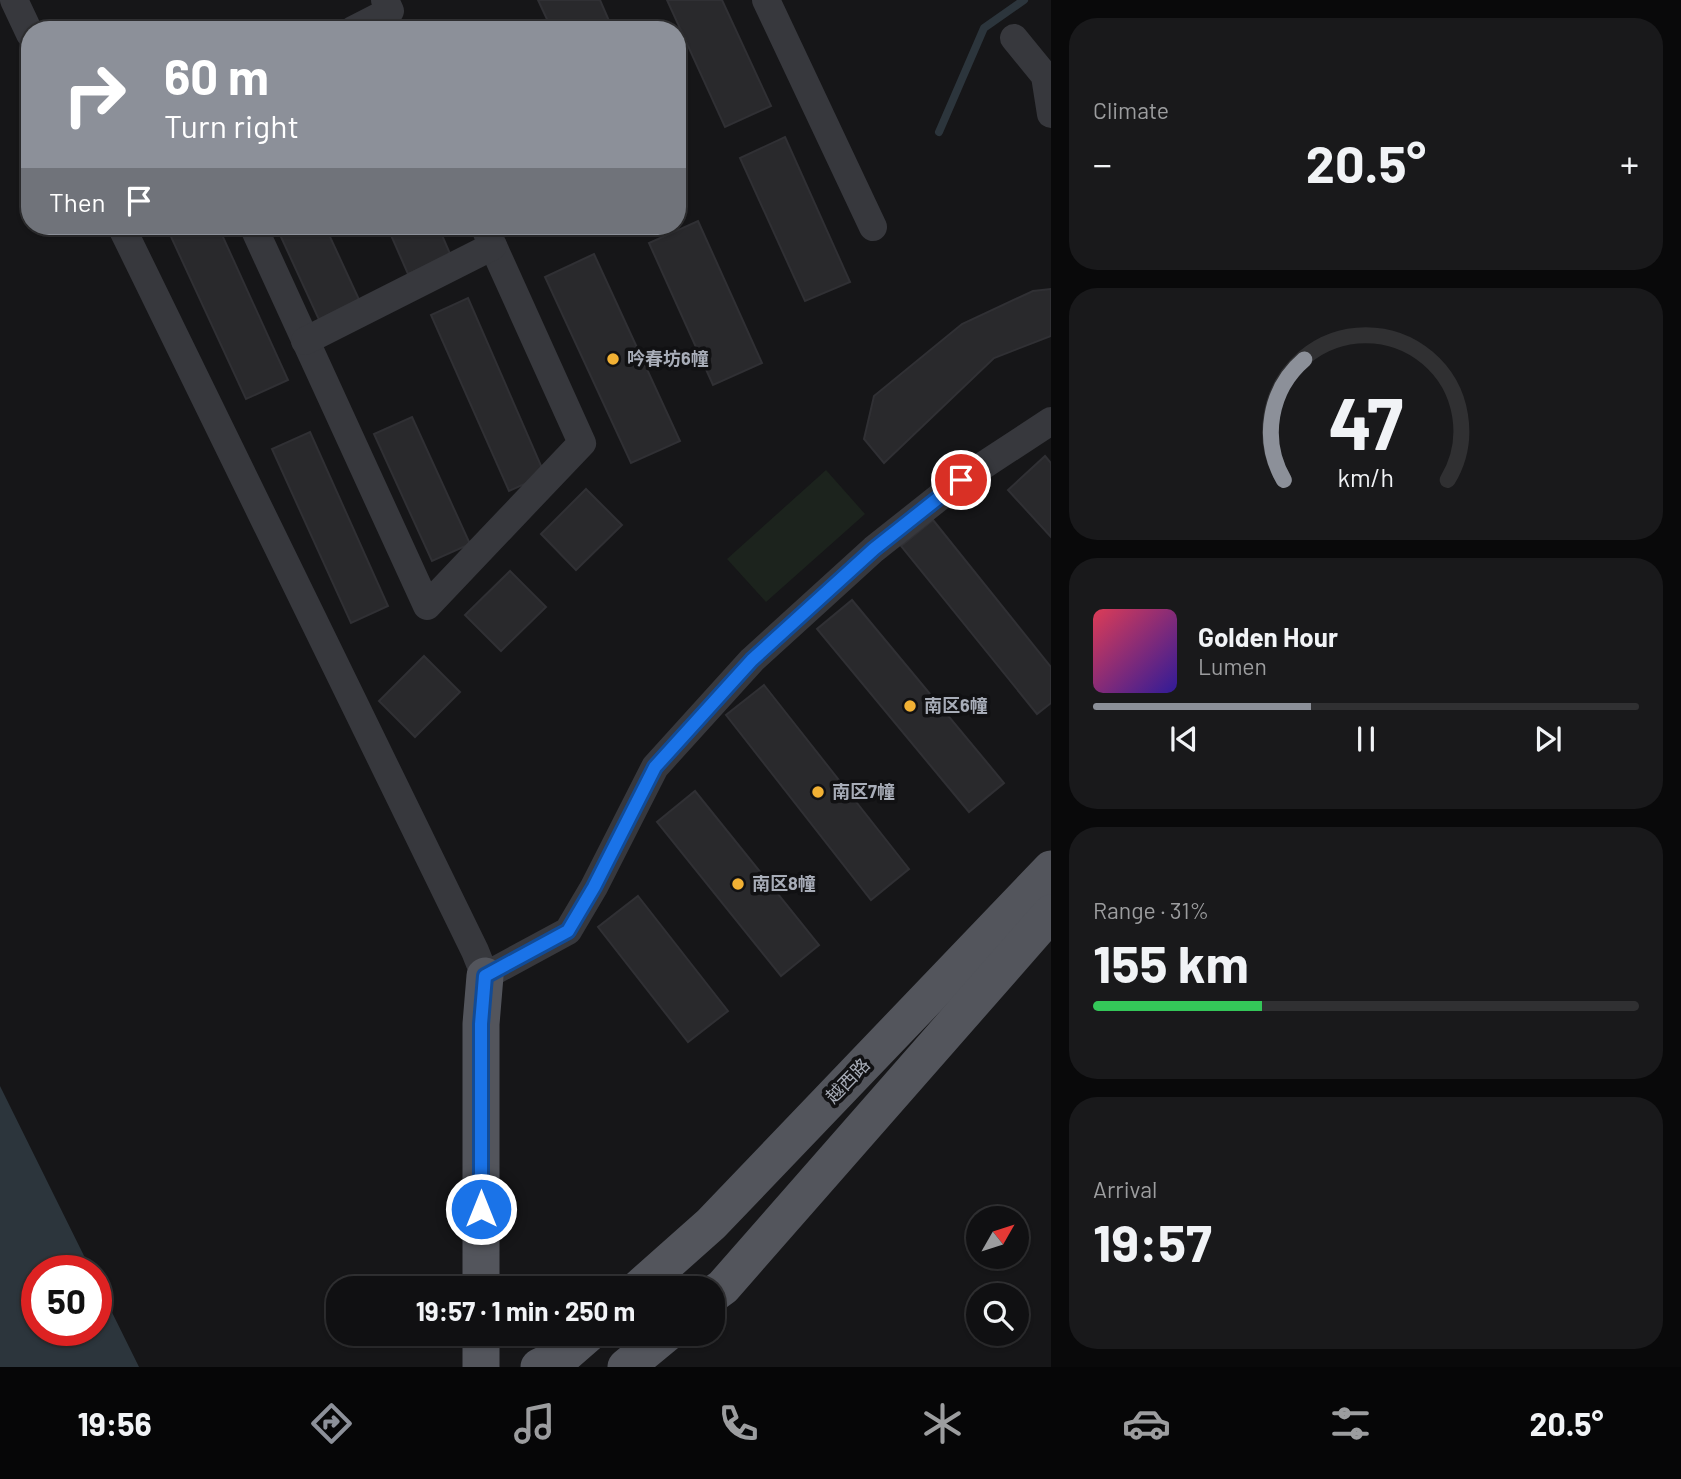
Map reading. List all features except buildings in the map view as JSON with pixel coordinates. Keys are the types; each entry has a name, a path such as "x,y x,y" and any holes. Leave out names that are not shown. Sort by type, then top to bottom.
{"main road":[{"name":"越西路","path":"652,1276 711,1224 1051,869"},
{"path":"725,1285 1051,913"},
{"path":"481,1276 481,1024 485,976"},
{"path":"481,1346 481,1367"},
{"path":"539,1367 564,1355 575,1346"},
{"path":"626,1367 651,1346"}],"street":[{"path":"14,0 24,21"},
{"path":"766,0 873,228"},
{"path":"372,21 395,10"},
{"path":"1014,38 1048,73 1051,114"},
{"path":"125,235 485,976 568,931 594,887 655,767 752,660 885,540 961,480 1051,421"},
{"path":"257,235 305,341 427,606 582,443 489,236 305,341"}],"shaded area":[{"path":"826,470 865,514 766,602 727,559"},
{"path":"0,1086 84,1255 21,1255 21,1346 112,1346 112,1312 139,1367 0,1367"}],"waterway":[{"path":"939,132 984,28 1024,0"}],"place":[{"name":"吟春坊6幢","path":"613,359"},
{"name":"南区6幢","path":"910,706"},
{"name":"南区7幢","path":"818,792"},
{"name":"南区8幢","path":"738,884"}],"route":[{"path":"481,1209 481,1024 485,976 568,931 594,887 655,767 752,660 874,549 961,480"}]}
